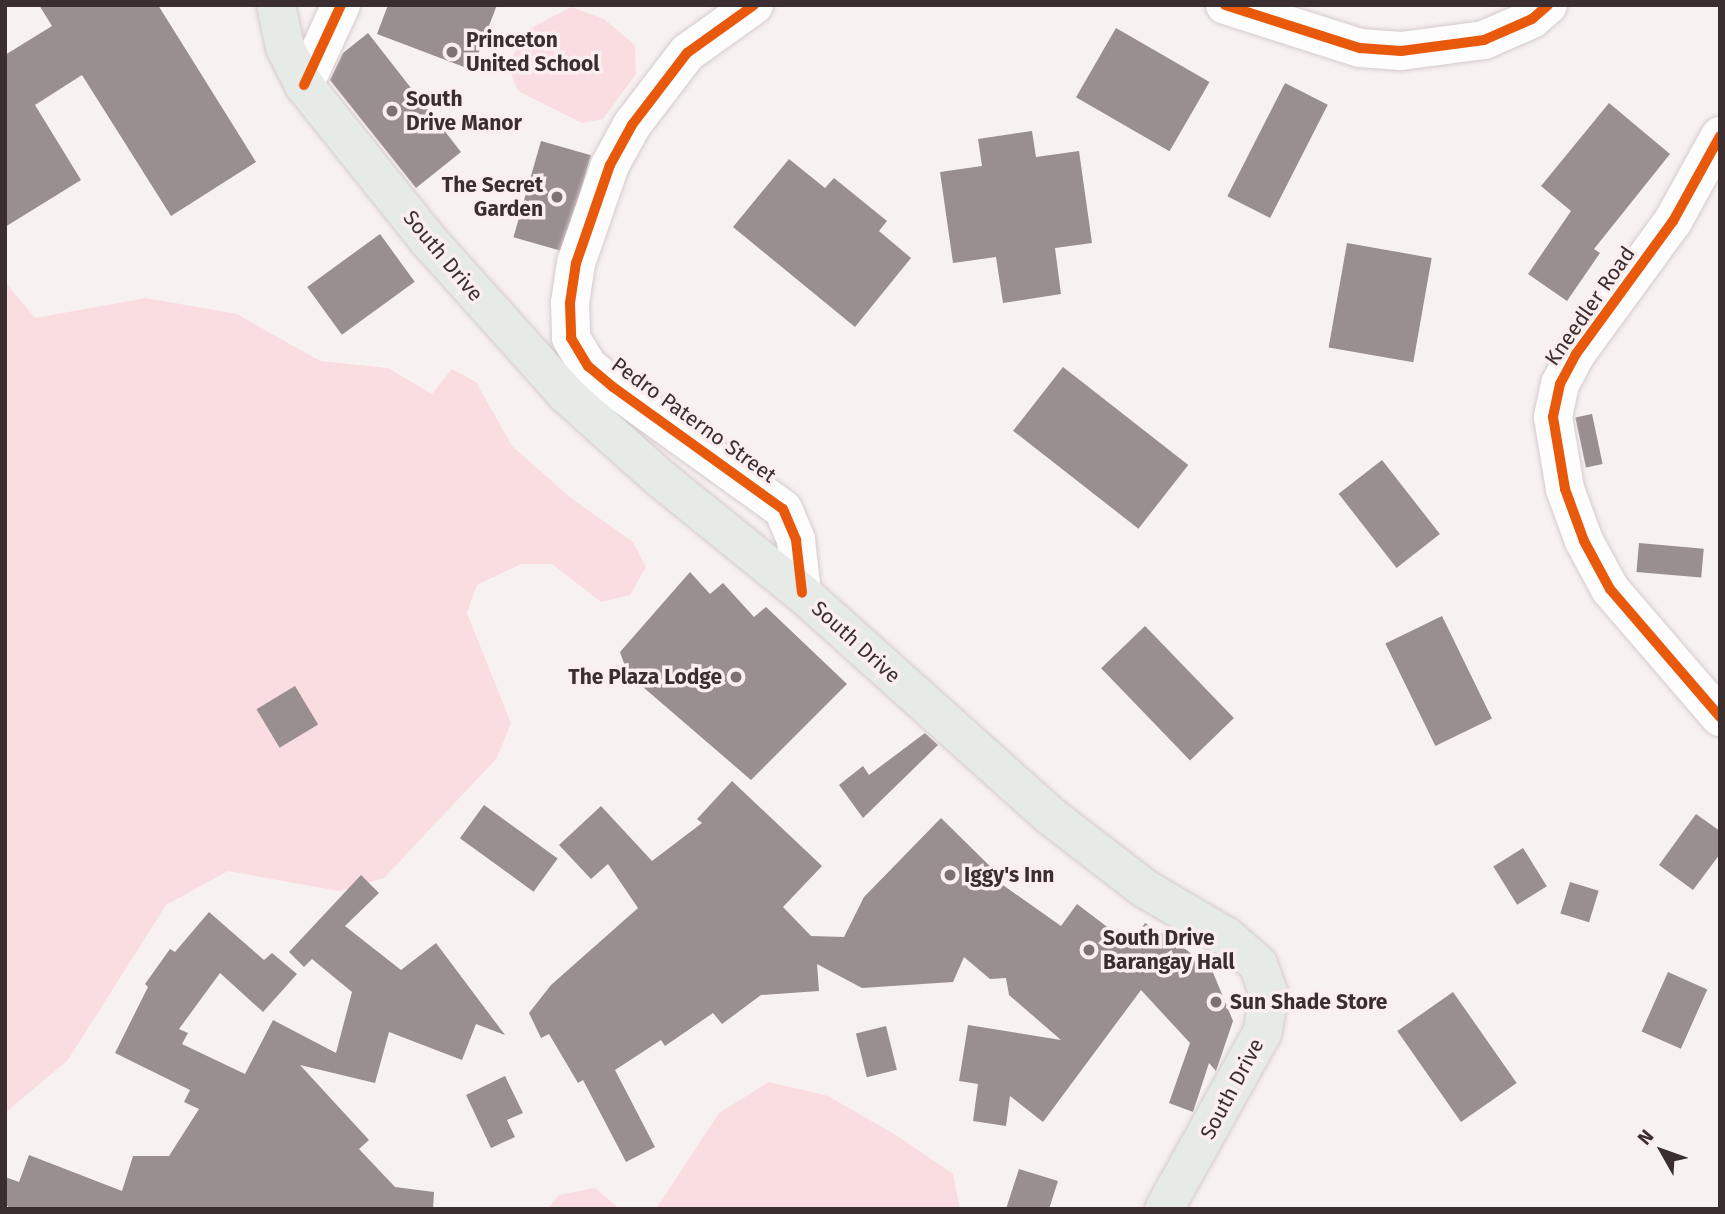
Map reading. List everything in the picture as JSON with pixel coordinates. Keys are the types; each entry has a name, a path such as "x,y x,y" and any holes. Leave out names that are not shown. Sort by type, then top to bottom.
{"main road":[{"name":"South Drive","path":"276,5 285,47 304,85 429,241 567,395 661,479 802,593 1048,814 1144,888 1227,937 1258,964 1269,995 1262,1033 1164,1209"}],"street":[{"path":"304,85 341,5"},
{"name":"Pedro Paterno Street","path":"754,5 719,15 656,90 610,165 576,263 570,303 571,338 588,366 613,387 783,509 796,540 802,593"},
{"path":"1225,5 1360,48 1401,51 1484,40 1532,19 1548,5"},
{"name":"Kneedler Road","path":"1720,136 1673,221 1576,354 1560,384 1553,417 1565,489 1584,541 1610,589 1702,674 1720,717"}],"shaded area":[{"path":"571,7 604,19 635,45 636,74 603,119 582,123 518,91 507,64 531,28"},
{"path":"5,282 35,318 146,298 237,314 320,361 388,368 432,394 452,369 476,382 512,446 571,498 633,542 646,567 630,595 601,602 552,564 521,564 477,585 467,613 511,723 497,758 384,878 339,891 228,871 166,905 68,1060 5,1113"},
{"path":"769,1082 828,1096 896,1135 953,1174 960,1209 656,1209 719,1113"},
{"path":"595,1188 620,1209 547,1209 559,1195"}],"building":[{"path":"39,5 158,5 256,162 171,216 82,75 35,105 81,180 5,227 5,55 52,26"},
{"name":"Princeton United School","path":"388,5 497,5 472,70 377,34"},
{"path":"1116,28 1210,82 1170,151 1076,97"},
{"name":"South Drive Manor","path":"368,33 461,152 416,188 330,80 343,53"},
{"path":"1285,83 1328,105 1270,218 1227,196"},
{"path":"1609,103 1670,154 1594,249 1600,253 1567,301 1528,274 1571,211 1541,186"},
{"path":"1032,131 1036,157 1079,151 1092,243 1055,248 1061,294 1003,303 996,257 953,263 940,172 982,166 978,139"},
{"name":"The Secret Garden","path":"541,141 591,155 563,251 513,237"},
{"path":"789,159 825,188 834,178 887,221 879,231 911,258 855,327 733,227"},
{"path":"380,234 415,282 342,335 307,287"},
{"path":"1347,243 1432,258 1413,362 1329,347"},
{"path":"1063,367 1188,465 1138,529 1013,431"},
{"path":"1592,414 1603,464 1586,467 1575,418"},
{"path":"1382,460 1440,534 1397,568 1339,494"},
{"path":"1639,543 1704,549 1701,578 1636,572"},
{"name":"The Plaza Lodge","path":"690,572 710,594 723,583 754,617 766,607 847,684 751,780 643,687 626,669 620,652"},
{"path":"1442,616 1492,718 1435,746 1385,644"},
{"path":"1145,626 1234,718 1190,760 1101,668"},
{"path":"295,686 318,725 280,748 256,709"},
{"path":"925,733 938,745 863,818 839,785 863,766 869,775"},
{"path":"732,781 822,866 783,907 811,936 844,937 864,897 941,818 1003,879 1000,883 1061,926 1077,904 1131,945 1145,923 1179,944 1212,970 1233,1021 1216,1071 1209,1063 1193,1112 1169,1103 1190,1043 1141,990 1043,1122 1010,1096 1006,1126 973,1121 978,1084 959,1081 968,1025 1061,1040 1009,995 1006,978 990,979 964,957 953,982 862,988 817,964 819,991 761,995 722,1024 713,1013 665,1046 661,1040 615,1070 655,1147 626,1162 583,1080 578,1083 549,1034 541,1038 529,1013 551,985 638,908 608,864 591,879 559,845 601,806 652,861 702,823 697,819"},
{"path":"484,805 558,858 534,892 460,838"},
{"path":"1696,814 1720,831 1720,854 1693,890 1659,865"},
{"path":"1523,848 1547,886 1517,905 1493,867"},
{"path":"361,875 379,893 345,926 401,970 436,943 505,1035 476,1024 462,1060 389,1032 375,1083 300,1065 369,1140 359,1149 395,1187 434,1192 433,1209 10,1209 5,1203 5,1177 19,1182 29,1155 122,1191 133,1156 169,1156 199,1109 184,1102 190,1090 115,1053 148,987 145,984 170,949 175,952 209,912 264,960 272,953 297,974 263,1012 220,973 179,1029 188,1033 182,1044 245,1074 273,1020 336,1053 352,992 312,959 304,967 289,952"},
{"path":"1570,882 1599,891 1589,922 1560,914"},
{"path":"1668,972 1707,989 1681,1049 1642,1031"},
{"path":"1453,992 1517,1083 1461,1122 1397,1031"},
{"path":"886,1026 897,1070 867,1077 856,1033"},
{"path":"505,1076 523,1113 507,1120 515,1137 491,1148 466,1095"},
{"path":"1019,1169 1058,1181 1049,1209 1006,1209"}],"cycle path":[{"path":"304,85 341,5"},
{"path":"754,5 687,53 632,125 610,165 576,263 570,303 571,338 588,366 613,387 783,509 796,540 802,593"},
{"path":"1225,5 1360,48 1401,51 1484,40 1532,19 1548,5"},
{"path":"1720,136 1673,221 1576,354 1560,384 1553,417 1565,489 1584,541 1610,589 1720,717"}],"place":[{"name":"Princeton United School","path":"452,52"},
{"name":"South Drive Manor","path":"392,111"},
{"name":"The Secret Garden","path":"557,197"},
{"name":"The Plaza Lodge","path":"736,677"},
{"name":"Iggy's Inn","path":"950,875"},
{"name":"South Drive Barangay Hall","path":"1089,950"},
{"name":"Sun Shade Store","path":"1216,1002"}]}
